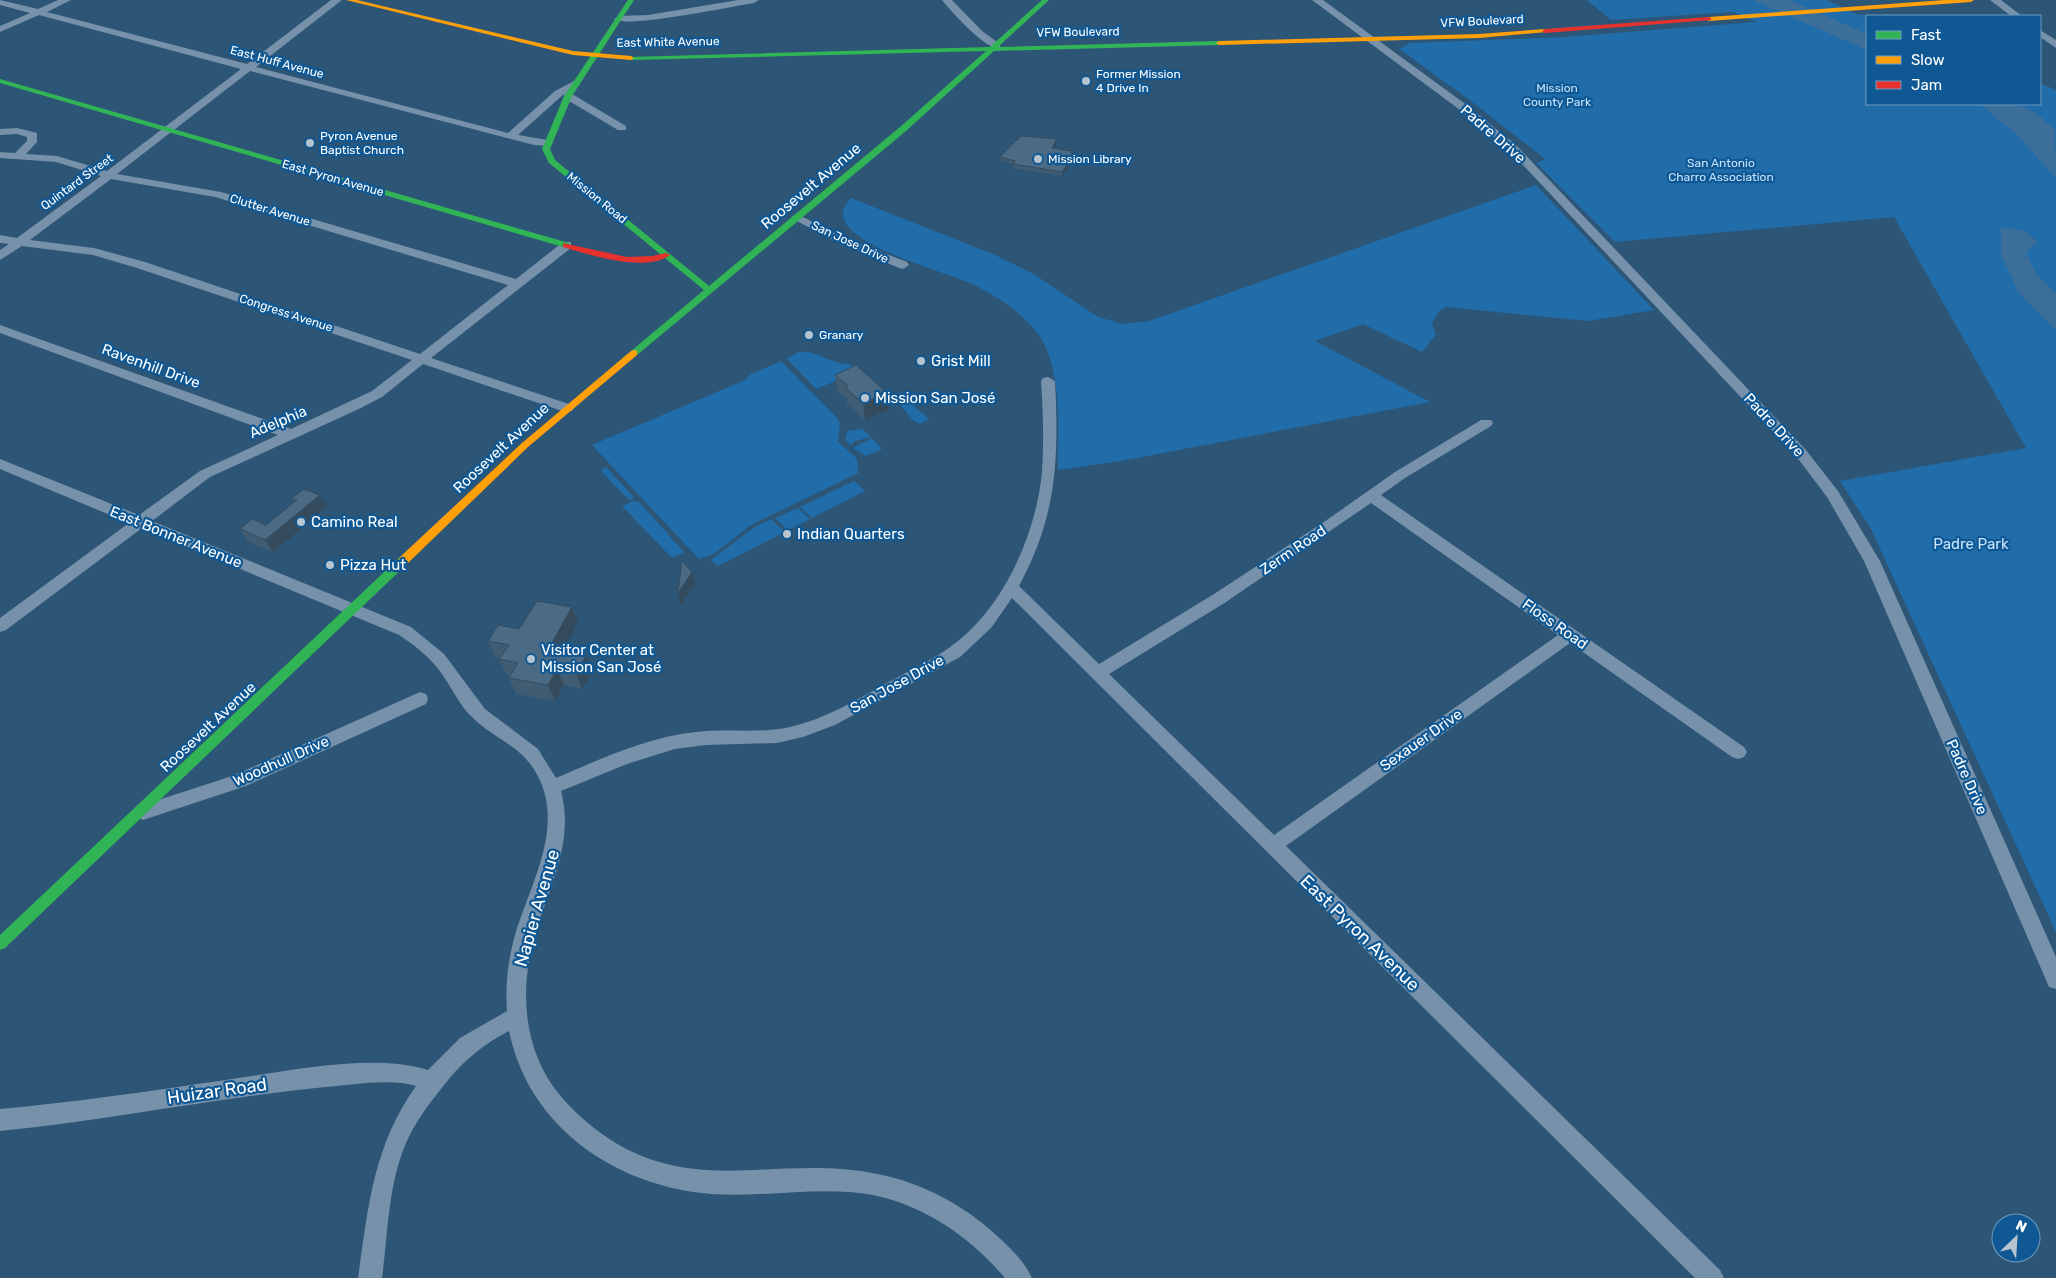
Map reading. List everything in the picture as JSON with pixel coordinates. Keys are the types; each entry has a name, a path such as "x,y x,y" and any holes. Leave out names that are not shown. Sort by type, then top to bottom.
{"street":[{"path":"0,29 66,0"},
{"name":"Quintard Street","path":"0,256 110,175 337,0"},
{"name":"East White Avenue","path":"349,0 594,56 618,58 995,47"},
{"path":"548,143 568,96 631,0"},
{"path":"619,19 648,18 698,5 754,0"},
{"path":"948,0 995,47"},
{"name":"Roosevelt Avenue","path":"0,944 504,464 567,408 903,129 1046,0"},
{"name":"Padre Drive","path":"1317,0 1460,105 1512,147 1801,453 1833,494 1872,561 2056,980"},
{"name":"VFW Boulevard","path":"995,47 1369,39 1505,34 1971,0"},
{"path":"1996,0 2016,15"},
{"name":"East Huff Avenue","path":"0,2 510,137 548,143"},
{"path":"1012,31 1027,44 1047,47"},
{"path":"2041,34 2056,45"},
{"path":"938,50 961,57 966,74"},
{"name":"East Pyron Avenue","path":"0,81 567,246 632,262 646,261 666,255"},
{"path":"510,137 559,94 576,83"},
{"path":"568,96 622,128"},
{"path":"0,132 17,130 32,135 32,142 18,156"},
{"name":"Mission Road","path":"548,143 547,154 552,161 709,290"},
{"name":"Clutter Avenue","path":"0,155 57,159 110,175 217,194 518,284"},
{"name":"San Jose Drive","path":"797,217 838,238 903,265"},
{"name":"Congress Avenue","path":"0,239 114,257 424,358 567,408"},
{"name":"Adelphia","path":"0,626 139,521 206,474 361,403 424,358 567,246"},
{"name":"Ravenhill Drive","path":"0,329 290,434"},
{"name":"San Jose Drive","path":"551,788 623,758 661,746 705,738 767,737 789,734 826,722 920,673 958,649 980,629 1010,587 1026,555 1044,501 1049,468 1048,381"},
{"name":"Zerm Road","path":"1098,673 1220,598 1372,496 1400,475 1486,423"},
{"name":"East Bonner Avenue","path":"0,464 353,609"},
{"name":"Floss Road","path":"1372,496 1738,752"},
{"name":"East Pyron Avenue","path":"1010,587 1712,1278"},
{"name":"Napier Avenue","path":"353,609 405,631 430,648 456,682 465,699 481,715 528,750 538,762 551,788 558,822 554,852 521,955 517,1016 528,1061 550,1101 565,1118 595,1145 620,1159 644,1170 696,1182 736,1184 820,1180 874,1184 898,1190 936,1206 974,1230 1006,1260 1020,1278"},
{"name":"Sexauer Drive","path":"1272,846 1571,634"},
{"name":"Woodhull Drive","path":"139,813 240,781 420,699"},
{"path":"370,1278 385,1176 392,1152 415,1106 433,1082 468,1044 517,1016"},
{"name":"Huizar Road","path":"0,1120 64,1114 294,1080 366,1073 410,1074 433,1082"}],"green space":[{"path":"1587,0 1827,0 1856,14 1869,15 1866,15 1866,105 2041,105 2041,83 2056,90 2056,932 1870,527 1840,481 2026,448 1894,217 1615,242 1536,163 1545,159 1467,98 1399,49 1410,43 1563,37 1756,22 1733,12 1611,20"},
{"path":"1536,185 1654,310 1588,321 1446,307 1439,312 1432,324 1436,334 1422,352 1363,324 1315,341 1430,402 1121,461 1058,470 1058,405 1054,373 1043,342 1030,324 1001,300 980,288 878,247 848,227 843,215 843,210 851,198 995,255 1032,273 1098,317 1123,324 1149,321"},
{"path":"798,352 813,353 836,362 853,365 862,370 816,389 787,359"},
{"path":"781,361 838,419 840,424 838,441 857,459 858,473 751,525 715,553 699,559 592,445 745,380 751,374"},
{"path":"898,393 929,419 920,424 913,420 897,401"},
{"path":"863,429 871,437 855,441 851,445 845,440 847,431"},
{"path":"872,438 882,449 866,456 853,448"},
{"path":"606,467 633,496 633,499 629,500 601,471"},
{"path":"854,481 865,491 812,518 800,507"},
{"path":"633,501 639,502 684,552 672,558 622,506"},
{"path":"798,508 810,519 788,530 775,518"},
{"path":"771,519 785,532 718,566 711,560 752,529"}],"shaded area":[{"path":"1752,0 1790,0 1866,34 1866,50"},
{"path":"1980,105 2020,106 2035,113 2055,129 2056,178 2015,133"},
{"path":"2001,227 2025,231 2038,242 2026,252 2036,274 2056,294 2056,331 2018,292 2001,254"}],"building":[{"name":"Mission Library","path":"1021,136 1057,139 1052,148 1075,153 1062,172 1013,164 1015,161 1000,157"},
{"path":"856,365 887,393 863,403 845,388 848,386 835,375"},
{"path":"304,489 320,495 265,540 240,529 252,519 266,525 297,500 291,499"},
{"path":"682,561 692,572 678,593"},
{"path":"537,601 572,607 548,650 586,656 576,673 557,669 548,685 509,678 518,663 499,659 509,645 488,641 498,625 519,629"}],"traffic: fast":[{"path":"631,0 568,96 546,149 552,161 709,290"},
{"path":"634,353 903,129 1046,0"},
{"path":"631,58 1219,43"},
{"path":"0,81 566,245"},
{"path":"0,944 404,560"}],"traffic: slow":[{"path":"349,0 573,53 631,58"},
{"path":"1709,19 1971,0"},
{"path":"1219,43 1479,36 1545,31"},
{"path":"404,560 525,445 634,353"}],"traffic: jam":[{"path":"1545,31 1709,19"},
{"path":"566,245 604,256 627,260 640,260 666,255"}],"place":[{"name":"Former Mission 4 Drive In","path":"1086,81"},
{"name":"Pyron Avenue Baptist Church","path":"310,143"},
{"name":"Mission Library","path":"1038,159"},
{"name":"Granary","path":"809,335"},
{"name":"Grist Mill","path":"921,361"},
{"name":"Mission San José","path":"865,398"},
{"name":"Camino Real","path":"301,522"},
{"name":"Indian Quarters","path":"787,534"},
{"name":"Pizza Hut","path":"330,565"},
{"name":"Visitor Center at Mission San José","path":"531,659"}],"park label":[{"name":"Mission County Park","path":"1557,95"},
{"name":"San Antonio Charro Association","path":"1721,170"},
{"name":"Padre Park","path":"1971,544"}]}
